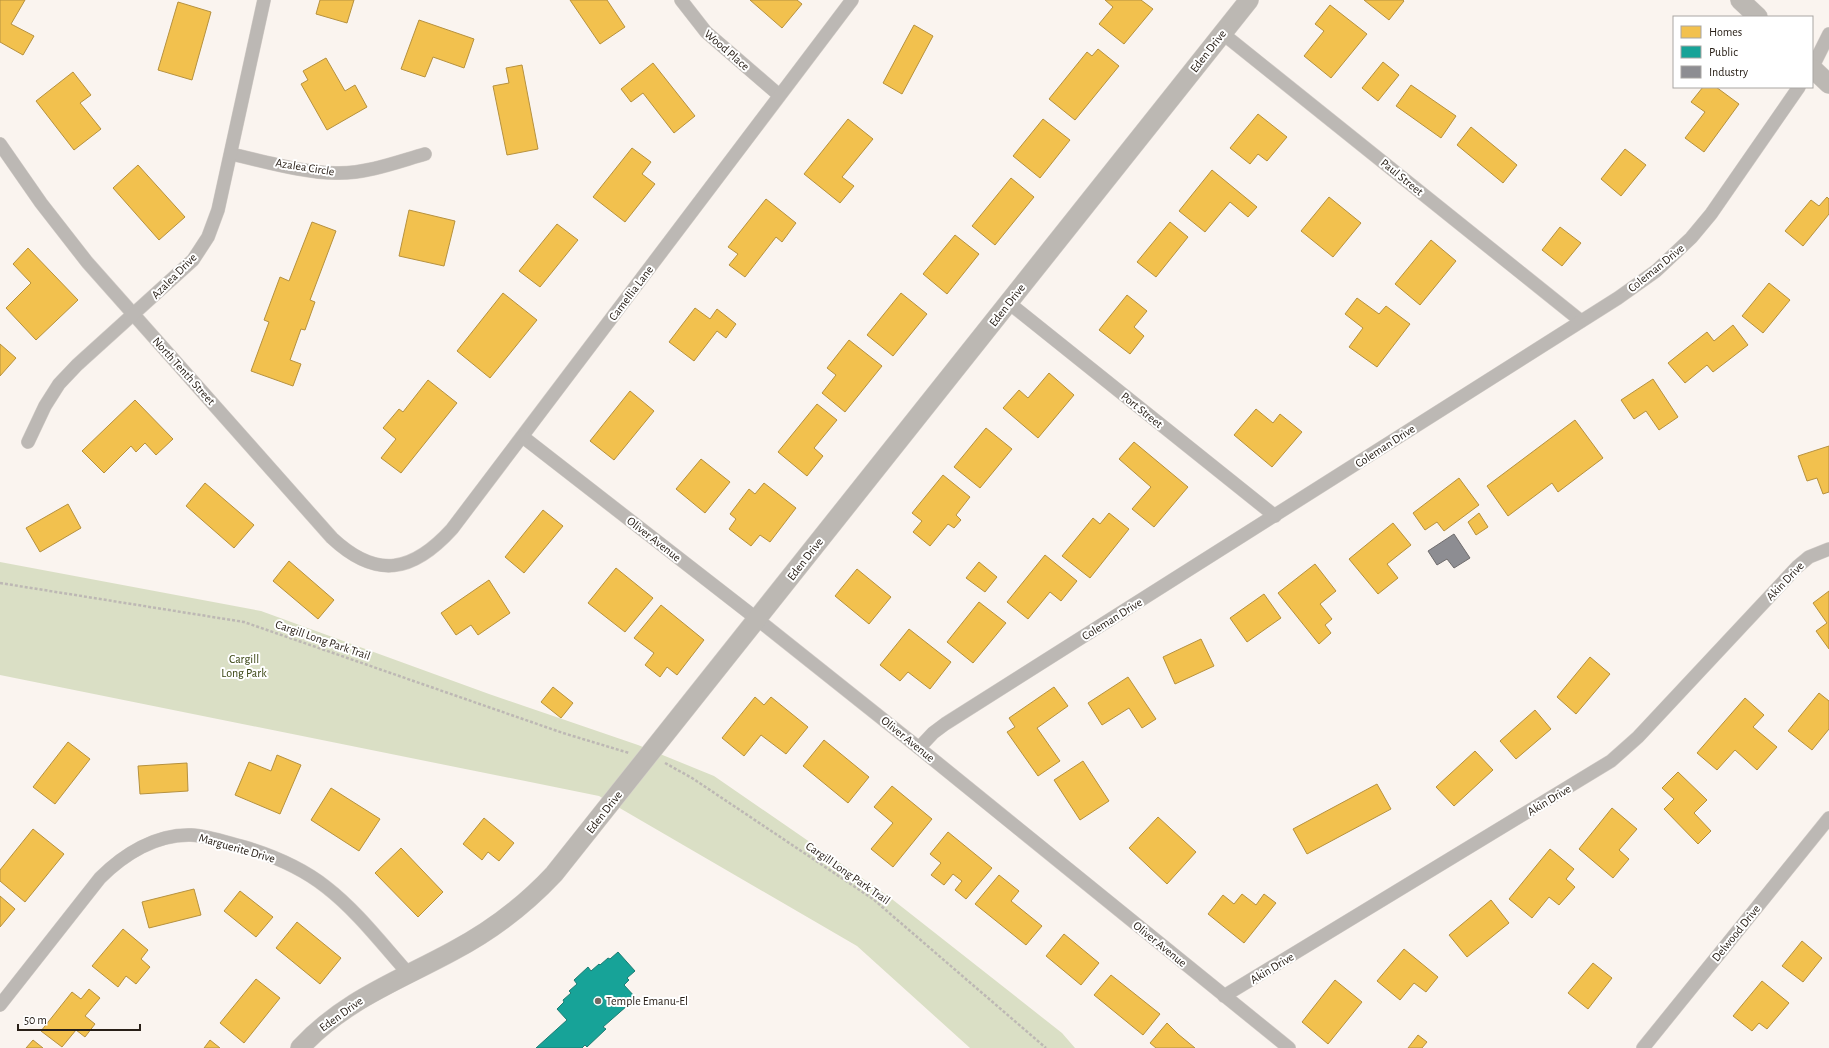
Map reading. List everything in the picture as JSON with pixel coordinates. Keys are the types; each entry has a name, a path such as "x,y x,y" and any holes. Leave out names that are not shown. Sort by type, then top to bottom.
{"street":[{"name":"Azalea Drive","path":"28,442 45,406 60,384 77,365 193,260 204,245 218,210 264,0"},
{"name":"Wood Place","path":"681,0 699,25 710,36 779,95"},
{"name":"Camellia Lane","path":"393,566 408,563 417,559 443,539 523,437 852,0"},
{"name":"Eden Drive","path":"300,1048 316,1032 343,1010 408,973 453,951 491,928 541,888 567,858 1249,0"},
{"path":"1740,0 1757,16"},
{"name":"Paul Street","path":"1222,33 1581,321"},
{"path":"1813,66 1829,34"},
{"path":"1813,69 1829,84"},
{"name":"Coleman Drive","path":"919,748 933,733 945,724 1275,516 1631,289 1656,271 1691,238 1711,214 1798,88"},
{"name":"North Tenth Street","path":"0,144 41,203 72,243 336,542 349,552 368,563 393,566"},
{"name":"Azalea Circle","path":"231,154 318,172 340,173 375,168 425,154"},
{"name":"Port Street","path":"1009,303 1275,516"},
{"name":"Oliver Avenue","path":"523,437 757,619 919,748 1289,1048"},
{"name":"Akin Drive","path":"1224,996 1611,761 1638,737 1797,568 1809,557 1829,549"},
{"name":"Delwood Drive","path":"1643,1048 1829,818"},
{"name":"Marguerite Drive","path":"0,1005 100,878 111,867 124,857 149,844 179,836 191,835 253,850 286,862 312,877 348,907 408,973"}],"path":[{"name":"Cargill Long Park Trail","path":"0,583 244,622 563,733 631,753"},
{"name":"Cargill Long Park Trail","path":"663,762 692,778 873,899 1046,1048"}],"green space":[{"name":"Cargill Long Park","path":"0,562 261,611 489,694 638,745 714,776 888,896 1062,1033 1075,1048 970,1048 857,946 599,796 0,675"}],"building: Homes":[{"path":"0,0 25,0 11,24 34,36 23,55 0,42"},
{"path":"320,0 354,0 347,23 316,14"},
{"path":"570,0 607,0 625,27 600,44"},
{"path":"750,0 797,0 802,4 782,28"},
{"path":"1105,0 1141,0 1153,9 1124,44 1099,24 1113,7"},
{"path":"1364,0 1403,0 1404,1 1389,20"},
{"path":"178,2 211,12 192,80 158,70"},
{"path":"1330,5 1367,34 1331,78 1304,56 1324,31 1315,24"},
{"path":"419,20 474,39 464,68 433,57 425,77 401,69"},
{"path":"914,25 933,36 902,94 883,83"},
{"path":"1098,49 1119,66 1075,120 1049,99 1087,52 1092,56"},
{"path":"326,58 345,91 355,85 367,107 327,130 301,84 308,80 303,71"},
{"path":"1383,62 1399,75 1378,101 1362,88"},
{"path":"653,63 695,116 674,133 643,93 631,102 621,89"},
{"path":"522,65 538,149 507,155 493,86 509,83 506,68"},
{"path":"73,72 91,95 80,103 101,129 74,150 36,101"},
{"path":"1411,85 1456,116 1441,138 1396,106"},
{"path":"1702,88 1717,88 1739,104 1704,152 1685,138 1705,112 1691,102"},
{"path":"1258,114 1287,137 1267,161 1258,154 1250,164 1230,148"},
{"path":"848,119 873,139 842,177 854,186 840,203 804,174"},
{"path":"1043,119 1070,140 1040,178 1013,156"},
{"path":"1471,127 1517,165 1503,183 1457,145"},
{"path":"632,148 651,162 642,174 655,184 625,222 593,197"},
{"path":"1625,149 1646,165 1621,196 1601,179"},
{"path":"138,165 185,217 159,240 113,188"},
{"path":"1212,170 1257,207 1248,217 1230,202 1205,232 1179,211"},
{"path":"1011,178 1034,197 995,245 972,226"},
{"path":"1329,197 1361,223 1333,257 1301,231"},
{"path":"1827,197 1829,199 1829,214 1803,246 1785,231 1811,200 1819,206"},
{"path":"766,199 796,223 782,242 776,237 745,277 729,265 738,254 728,247"},
{"path":"409,210 455,221 444,266 399,256"},
{"path":"312,222 336,231 310,300 315,302 305,330 301,329 290,360 301,364 293,386 251,371 269,322 264,320 280,277 289,281"},
{"path":"1170,222 1188,237 1156,277 1137,262"},
{"path":"557,224 578,240 540,287 519,271"},
{"path":"1560,227 1581,243 1562,266 1542,250"},
{"path":"955,235 979,254 947,294 923,274"},
{"path":"1431,240 1456,261 1420,305 1395,284"},
{"path":"28,248 78,300 36,340 6,308 31,283 13,264"},
{"path":"1769,283 1790,300 1763,333 1742,316"},
{"path":"503,293 537,320 490,378 457,351"},
{"path":"901,293 927,314 893,356 867,335"},
{"path":"1127,295 1147,311 1134,327 1144,336 1130,354 1099,330"},
{"path":"1357,298 1379,314 1386,306 1410,324 1377,367 1349,347 1363,328 1345,314"},
{"path":"695,308 710,319 717,309 736,324 726,338 717,331 694,361 669,342"},
{"path":"1733,325 1748,345 1713,372 1707,365 1685,383 1668,363 1707,332 1714,341"},
{"path":"849,340 882,366 845,412 822,393 836,375 827,368"},
{"path":"0,344 16,358 0,376"},
{"path":"1049,373 1074,395 1038,438 1003,408 1019,390 1028,398"},
{"path":"1653,379 1678,417 1659,430 1646,411 1634,419 1621,400"},
{"path":"428,380 457,403 401,473 381,458 396,439 383,428 399,409 403,412"},
{"path":"630,391 654,411 614,460 590,441"},
{"path":"135,400 173,439 156,455 145,443 136,452 131,446 104,473 82,451"},
{"path":"817,404 837,420 814,448 823,456 807,476 778,452"},
{"path":"1256,409 1273,423 1280,414 1302,432 1272,467 1234,435"},
{"path":"1575,420 1603,458 1558,492 1552,483 1508,516 1487,486"},
{"path":"986,428 1012,449 980,488 954,467"},
{"path":"1134,442 1188,487 1154,527 1132,509 1151,487 1119,459"},
{"path":"1829,446 1829,492 1823,494 1817,478 1807,481 1798,456"},
{"path":"701,459 730,482 705,513 676,489"},
{"path":"943,475 970,497 956,515 961,520 954,528 948,524 930,546 913,532 922,521 912,513"},
{"path":"1459,478 1479,505 1444,531 1437,522 1425,530 1413,513"},
{"path":"205,483 254,525 234,548 186,506"},
{"path":"764,483 796,508 770,542 760,535 751,546 729,529 736,519 730,514 749,489 755,494"},
{"path":"68,504 81,528 40,552 26,528"},
{"path":"543,510 563,526 524,573 505,557"},
{"path":"1109,513 1129,529 1090,578 1062,556 1093,518 1100,524"},
{"path":"1479,513 1488,527 1476,535 1468,522"},
{"path":"1393,523 1411,545 1387,564 1398,578 1378,594 1349,559"},
{"path":"1045,555 1077,581 1061,601 1050,592 1028,619 1007,602"},
{"path":"289,561 334,600 318,619 273,581"},
{"path":"979,562 997,577 985,592 966,578"},
{"path":"1315,564 1336,591 1320,604 1332,619 1325,625 1331,633 1319,644 1278,593"},
{"path":"616,568 653,598 625,632 588,603"},
{"path":"857,569 891,597 869,624 835,596"},
{"path":"489,580 510,613 478,635 471,625 456,635 441,613"},
{"path":"1829,591 1829,649 1816,631 1827,623 1813,603"},
{"path":"1264,594 1281,618 1247,642 1230,618"},
{"path":"979,602 1006,623 973,663 947,642"},
{"path":"661,605 704,640 677,675 667,667 660,677 645,665 654,653 634,638"},
{"path":"909,629 951,662 930,689 908,672 900,681 880,665"},
{"path":"1201,639 1214,666 1175,684 1163,657"},
{"path":"1590,657 1610,674 1576,714 1557,697"},
{"path":"1128,677 1156,719 1142,728 1129,708 1102,725 1088,703"},
{"path":"553,687 573,703 561,718 541,702"},
{"path":"1054,687 1068,706 1037,728 1060,761 1038,776 1007,732 1015,727 1009,718"},
{"path":"1819,693 1829,701 1829,729 1812,750 1788,731"},
{"path":"755,697 764,705 771,697 808,727 786,754 761,735 744,756 722,738"},
{"path":"1745,698 1764,715 1753,727 1777,747 1757,770 1735,750 1717,770 1697,753"},
{"path":"1535,710 1551,729 1516,759 1500,741"},
{"path":"824,740 869,777 848,803 803,766"},
{"path":"68,742 90,759 55,804 33,787"},
{"path":"1475,751 1493,770 1454,806 1436,787"},
{"path":"277,755 301,765 280,814 235,795 249,762 271,771"},
{"path":"1083,761 1109,801 1080,820 1054,780"},
{"path":"187,763 188,791 140,794 138,766"},
{"path":"1678,772 1707,800 1694,813 1711,831 1698,844 1664,809 1674,799 1662,788"},
{"path":"1377,784 1391,809 1307,854 1293,829"},
{"path":"892,786 932,819 893,867 871,849 893,823 874,807"},
{"path":"331,788 380,819 359,851 311,820"},
{"path":"1612,808 1637,829 1619,850 1629,859 1613,878 1579,849"},
{"path":"1158,817 1196,852 1167,884 1129,848"},
{"path":"484,818 514,843 499,861 488,852 482,860 463,844"},
{"path":"33,829 64,854 25,902 0,881 0,870"},
{"path":"948,832 992,868 966,899 955,890 962,881 953,874 944,885 931,875 941,863 930,854"},
{"path":"401,848 443,892 418,917 375,873"},
{"path":"1550,849 1574,869 1566,879 1575,887 1559,905 1549,897 1532,918 1509,899"},
{"path":"999,875 1019,891 1011,901 1042,926 1026,945 975,904"},
{"path":"194,889 201,915 149,928 142,902"},
{"path":"240,891 273,917 256,937 224,911"},
{"path":"1242,894 1256,905 1264,894 1276,903 1244,943 1208,914 1223,895 1234,904"},
{"path":"0,896 15,909 0,927"},
{"path":"1491,900 1509,923 1467,957 1449,935"},
{"path":"297,922 341,958 320,984 276,948"},
{"path":"123,929 148,950 141,959 150,967 136,984 126,976 118,987 92,966"},
{"path":"1064,934 1099,963 1081,985 1046,956"},
{"path":"1802,941 1822,958 1803,982 1782,966"},
{"path":"1404,949 1438,977 1426,992 1414,983 1400,1000 1377,981"},
{"path":"1593,963 1612,978 1588,1009 1568,993"},
{"path":"1111,975 1160,1014 1143,1035 1094,995"},
{"path":"256,979 280,998 244,1043 220,1023"},
{"path":"1335,980 1362,1002 1328,1044 1302,1022"},
{"path":"1762,981 1789,1003 1767,1029 1759,1023 1752,1031 1733,1016"},
{"path":"89,989 100,998 85,1016 95,1024 85,1037 76,1030 62,1047 41,1031 72,992 81,999"},
{"path":"1167,1023 1195,1048 1156,1048 1150,1043"},
{"path":"1418,1035 1427,1042 1422,1048 1408,1048"},
{"path":"33,1040 43,1048 26,1048"},
{"path":"210,1040 220,1048 204,1048"}],"building: Public":[{"name":"Temple Emanu-El","path":"618,952 635,971 627,978 629,980 624,985 636,998 603,1027 606,1029 587,1047 585,1045 582,1048 536,1048 567,1020 557,1009 564,1002 563,1000 571,993 569,991 577,984 574,980 588,967 591,971"}],"building: Industry":[{"path":"1454,534 1470,558 1454,568 1447,559 1437,565 1428,551"}],"place":[{"name":"Temple Emanu-El","path":"598,1001"}]}
